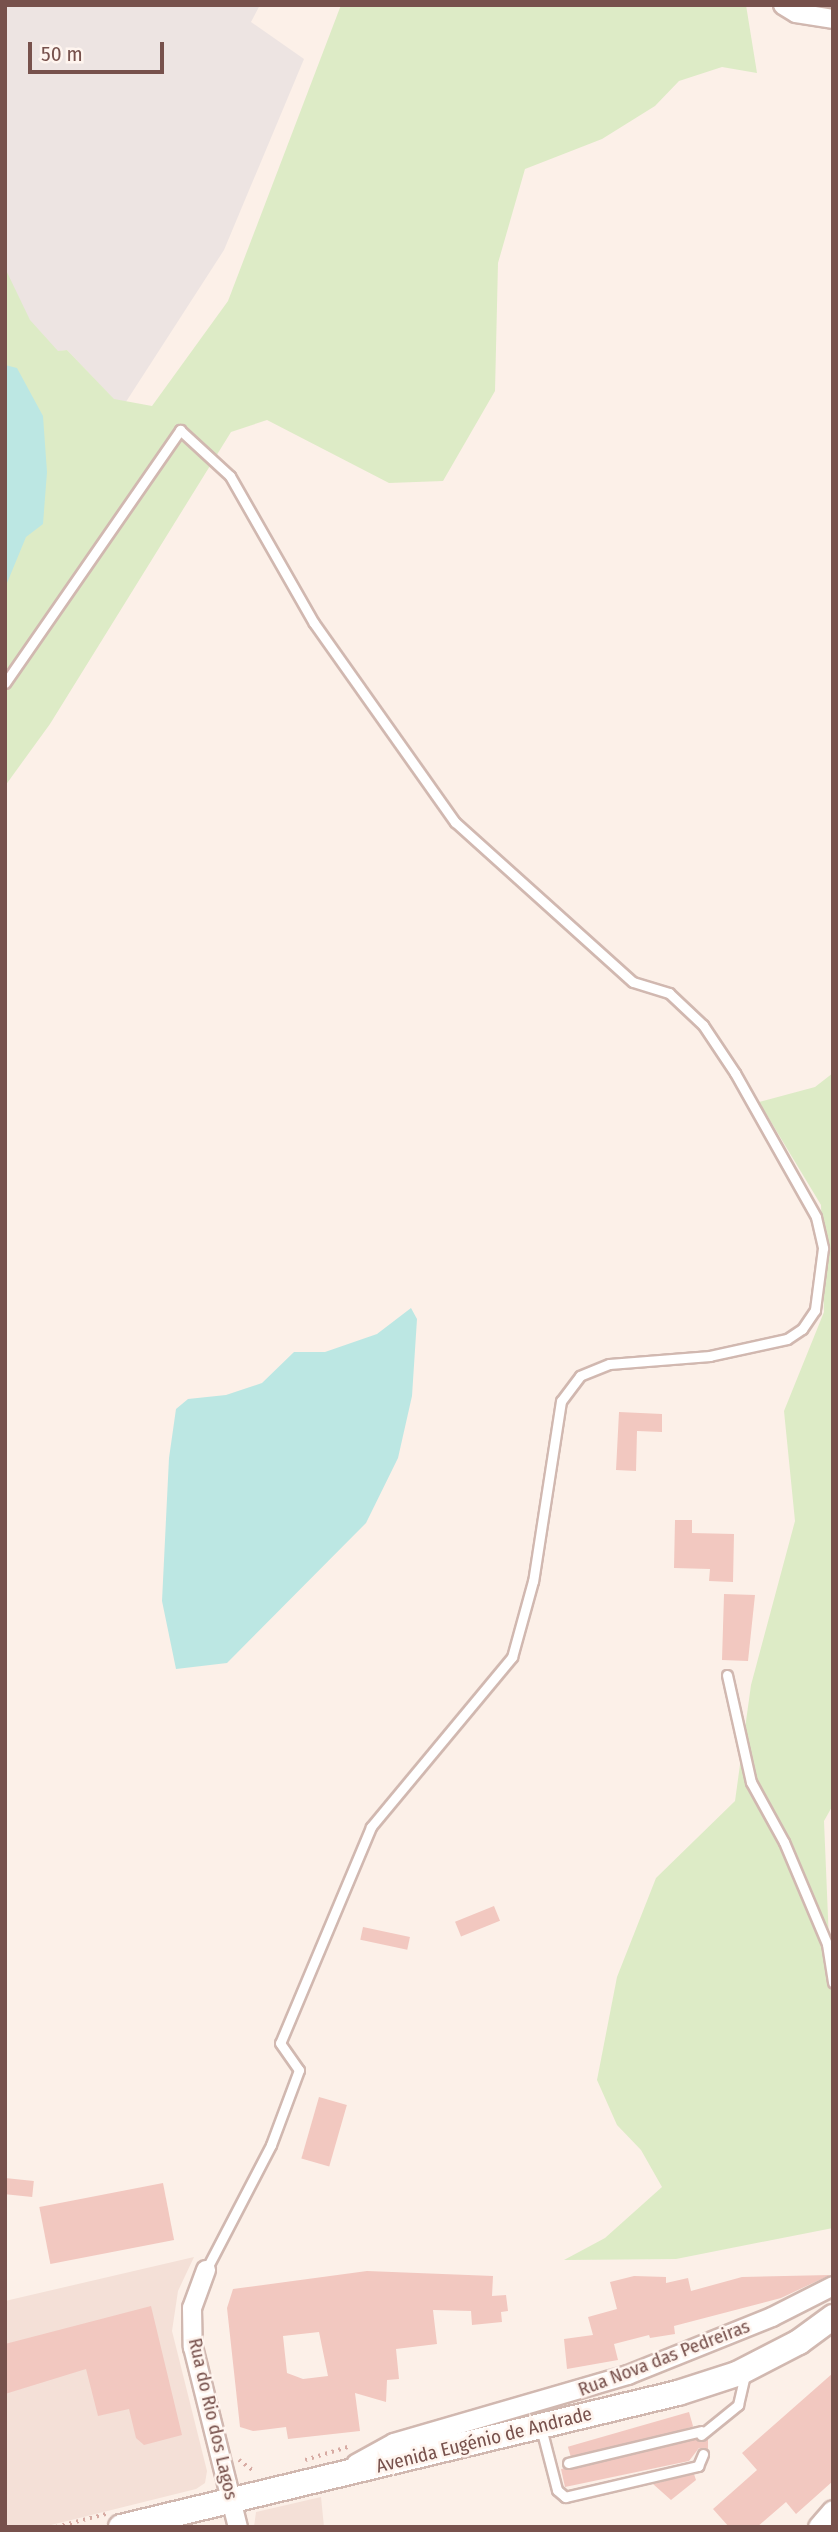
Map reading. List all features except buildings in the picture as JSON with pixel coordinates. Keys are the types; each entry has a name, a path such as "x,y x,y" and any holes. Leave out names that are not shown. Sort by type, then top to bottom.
{"main road":[{"name":"Avenida Eugénio de Andrade","path":"121,2527 678,2393 745,2370 799,2342 833,2317"}],"street":[{"path":"783,5 796,13 833,19"},
{"name":"Rua do Rio dos Lagos","path":"206,2270 192,2308 193,2347 238,2527"},
{"name":"Rua Nova das Pedreiras","path":"334,2476 394,2443 628,2375 772,2317 833,2286"},
{"path":"819,2527 833,2511"}],"lane":[{"path":"5,683 180,430 230,477 314,623 455,822 634,982 669,993 703,1025 736,1073 816,1217 823,1248 816,1310 802,1329 787,1339 710,1356 609,1364 580,1376 561,1401 533,1581 512,1657 371,1827 280,2043 299,2070 271,2145 206,2270"},
{"path":"727,1675 751,1782 784,1842 827,1944 833,1983"},
{"path":"568,2463 701,2434 738,2405 745,2370"},
{"path":"540,2426 557,2490 565,2497 698,2466 704,2454"}],"shaded area":[{"path":"5,5 260,5 251,22 304,59 224,250 122,408 67,350 53,352 5,303"},
{"path":"194,2257 178,2291 172,2331 207,2471 205,2483 196,2489 43,2527 5,2527 5,2301"},
{"path":"321,2497 324,2527 254,2527 256,2512"}],"green space":[{"path":"341,5 746,5 757,73 722,67 679,81 655,106 602,139 525,169 498,263 495,391 443,481 389,483 267,420 231,432 50,724 5,786 5,268 30,320 58,351 67,350 114,399 152,406 228,301"},
{"path":"833,1073 833,1805 824,1821 833,2037 833,2228 676,2259 564,2260 605,2238 662,2187 641,2150 617,2125 597,2080 617,1977 656,1878 735,1801 751,1685 795,1521 784,1411 824,1312 821,1205 759,1102 815,1087"}],"water":[{"path":"5,365 17,368 43,416 47,472 43,524 26,537 5,588"},
{"path":"411,1308 417,1319 412,1396 398,1458 366,1523 227,1663 176,1669 162,1601 169,1458 176,1409 188,1399 226,1395 262,1383 294,1352 325,1352 377,1334"}]}
